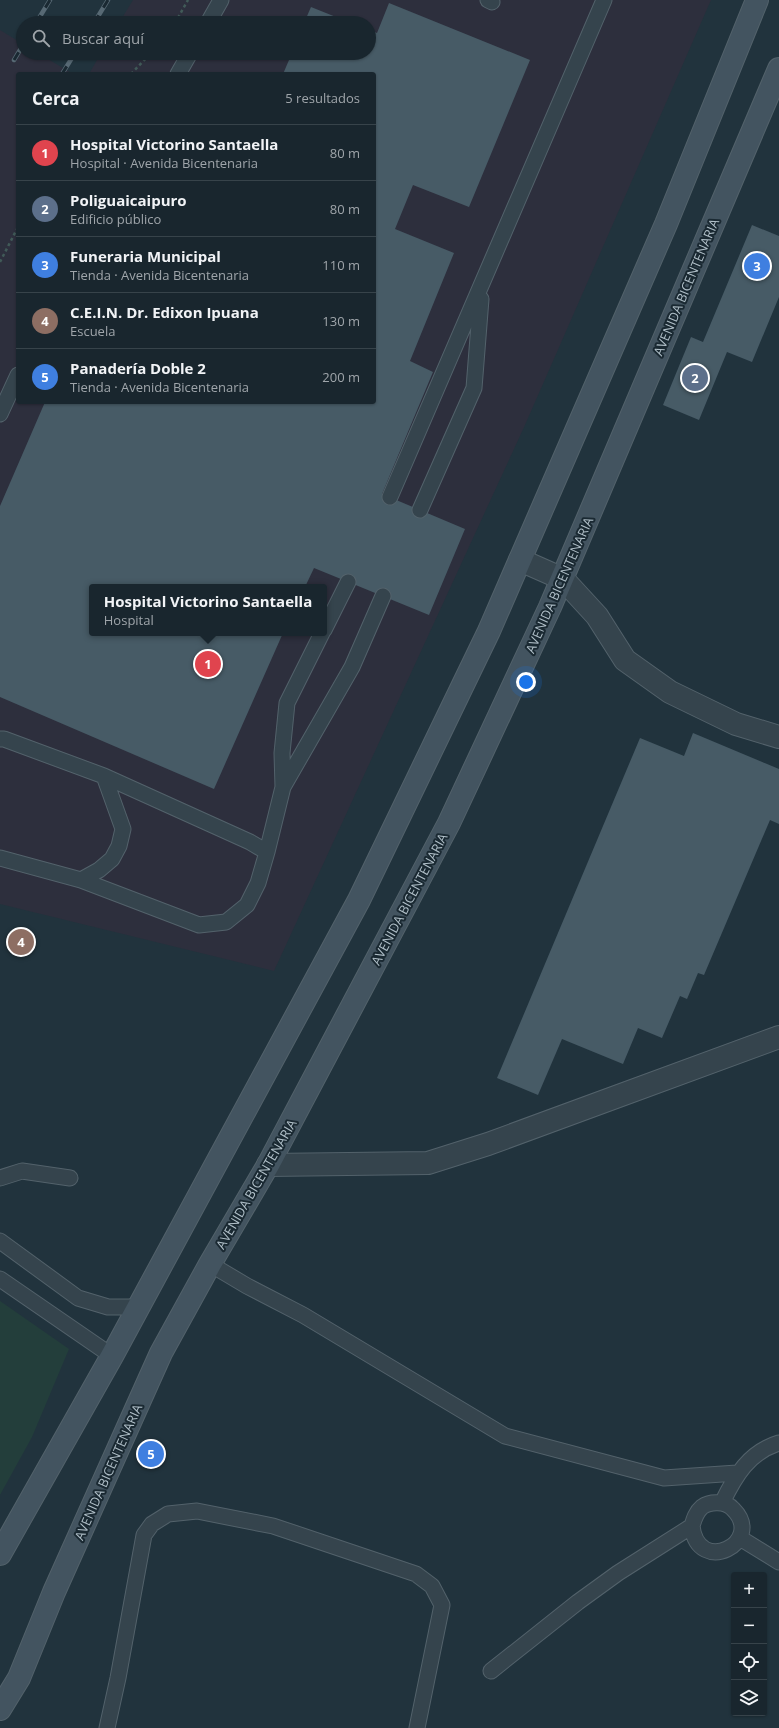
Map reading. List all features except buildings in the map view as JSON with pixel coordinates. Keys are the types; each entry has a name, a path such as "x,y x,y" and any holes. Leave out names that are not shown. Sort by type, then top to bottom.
{"main road":[{"path":"0,1554 112,1356 359,900 489,631 666,224 757,0"},
{"name":"AVENIDA BICENTENARIA","path":"0,1709 19,1678 54,1592 161,1353 210,1264 268,1165 449,823 562,578 779,69"}],"street":[{"path":"520,560 562,578 597,616 625,660 670,692 736,724 779,737"},
{"path":"268,1165 428,1163 488,1144 779,1037"}],"lane":[{"path":"212,16 221,0"},
{"path":"594,0 597,16"},
{"path":"390,497 604,0"},
{"path":"179,72 186,60"},
{"path":"420,510 474,388 482,285"},
{"path":"0,414 16,379"},
{"path":"327,624 348,582"},
{"path":"283,787 352,667 383,596"},
{"path":"0,858 80,880 199,924 226,922 248,904 258,884 283,787 282,753 287,703 320,636"},
{"path":"0,739 4,739 104,776 250,842 267,852"},
{"path":"80,880 99,870 112,859 119,846 123,829 104,776"},
{"path":"0,1178 22,1171 70,1178"},
{"path":"0,1241 78,1298 108,1308 138,1307"},
{"path":"210,1264 247,1286 303,1315 505,1436 664,1478 737,1473"},
{"path":"0,1279 112,1356"},
{"path":"722,1503 737,1473 768,1446 779,1443"},
{"path":"711,1503 722,1503 732,1507 739,1515 742,1522 740,1538 728,1550 718,1552 708,1551 699,1545 693,1536 692,1526 695,1516 702,1508 711,1503"},
{"path":"107,1728 118,1678 144,1535 152,1524 168,1514 197,1511 273,1526 416,1574 432,1586 442,1605 417,1728"},
{"path":"491,1671 618,1573 692,1526"},
{"path":"740,1538 779,1562"}],"path":[{"path":"179,16 188,0"},
{"path":"133,72 144,60"},
{"path":"0,262 16,231"}],"shaded area":[{"path":"133,0 711,0 525,425 274,971 0,904 0,30 16,40 16,60 50,60 70,72 16,72 16,404 376,404 376,72 90,72 97,60 376,60 376,16 123,16"}],"green space":[{"path":"0,1301 69,1349 32,1437 0,1495"}],"railway":[{"path":"40,16 50,0"},
{"path":"98,16 108,0"},
{"path":"63,72 71,60"}],"place":[{"name":"Funeraria Municipal","path":"757,266"},
{"name":"Poliguaicaipuro","path":"695,378"},
{"name":"Hospital Victorino Santaella","path":"208,664"},
{"name":"C.E.I.N. Dr. Edixon Ipuana","path":"21,942"},
{"name":"Panadería Doble 2","path":"151,1454"}]}
